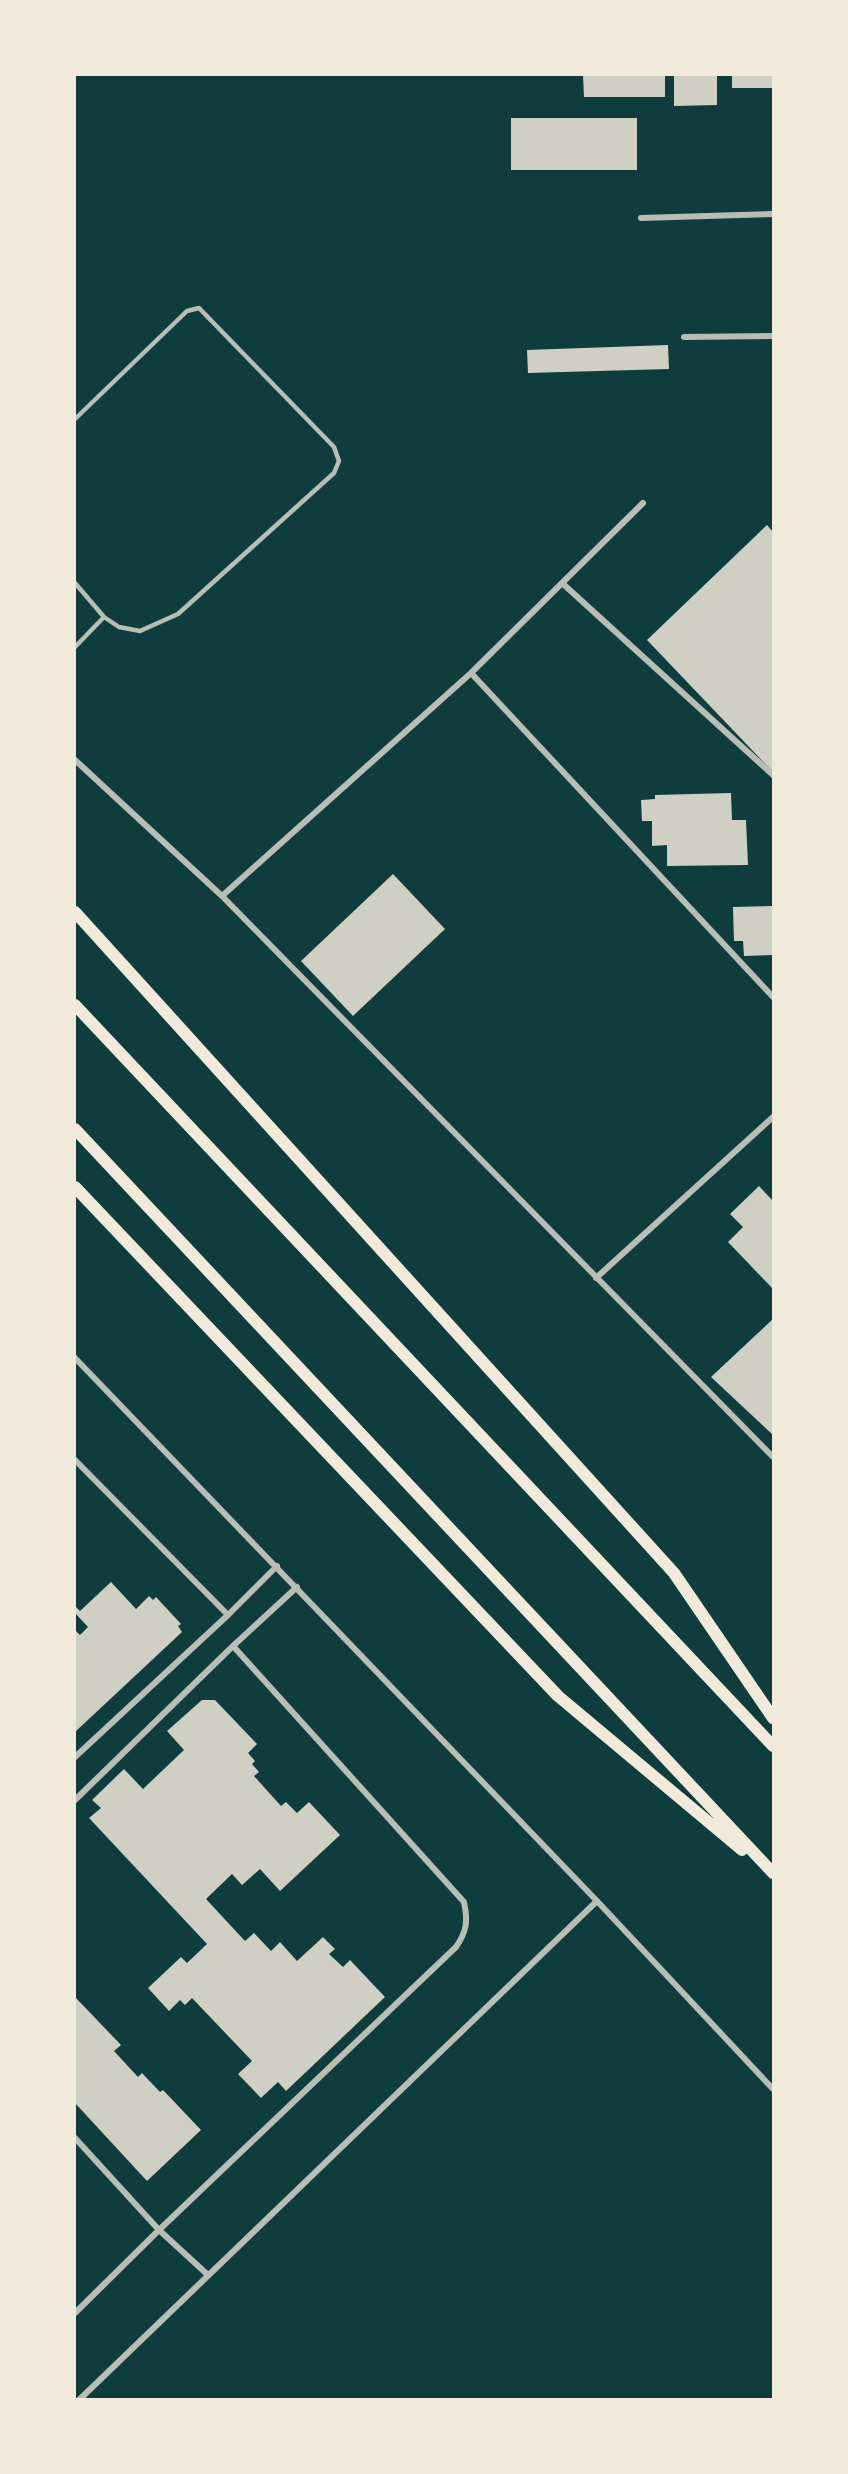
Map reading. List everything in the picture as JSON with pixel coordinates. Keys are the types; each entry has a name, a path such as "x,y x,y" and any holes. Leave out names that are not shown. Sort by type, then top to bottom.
{"main road":[{"path":"75,912 674,1573 773,1718"},
{"path":"75,1005 773,1746"},
{"path":"75,1129 773,1874"},
{"path":"75,1187 558,1696 773,1874"}],"street":[{"path":"641,218 773,214"},
{"path":"684,337 773,336"},
{"path":"222,896 471,673 643,503"},
{"path":"562,583 773,775"},
{"path":"471,673 773,997"},
{"path":"75,760 222,896 773,1457"},
{"path":"596,1278 773,1117"},
{"path":"75,1358 597,1901 773,2089"},
{"path":"75,1460 228,1615"},
{"path":"75,1757 228,1615 276,1566"},
{"path":"75,1800 297,1587"},
{"path":"75,2313 456,1947 465,1934 468,1919 464,1902 233,1646"},
{"path":"80,2399 597,1901"},
{"path":"75,2138 159,2230 208,2276"}],"lane":[{"path":"75,419 188,311 199,308 334,447 339,461 334,472 178,614 140,631 120,627 104,617 75,583"},
{"path":"75,647 104,617"}],"building":[{"path":"583,75 665,75 665,97 584,97"},
{"path":"674,75 717,75 717,105 674,106"},
{"path":"732,75 773,75 773,88 732,88"},
{"path":"511,118 637,118 637,170 511,170"},
{"path":"668,345 669,369 528,373 527,350"},
{"path":"767,525 773,532 773,772 647,640"},
{"path":"731,793 732,820 746,820 748,865 667,866 667,845 652,846 652,821 642,821 641,800 655,799 655,795"},
{"path":"393,874 445,929 353,1016 301,961"},
{"path":"773,906 773,955 744,956 743,941 734,941 733,907"},
{"path":"759,1186 773,1201 773,1289 728,1242 743,1227 730,1214"},
{"path":"773,1319 773,1435 711,1377"},
{"path":"111,1582 136,1609 149,1596 153,1600 156,1597 181,1624 178,1626 182,1632 75,1732 75,1630 80,1635 88,1627 75,1613 75,1608 80,1611"},
{"path":"202,1700 215,1700 257,1744 248,1753 255,1761 252,1764 259,1772 254,1776 281,1806 286,1802 297,1813 309,1802 340,1835 280,1891 260,1869 242,1885 232,1874 206,1899 245,1941 254,1933 271,1951 280,1942 297,1961 323,1937 335,1949 329,1954 343,1967 350,1960 385,1997 286,2091 278,2082 261,2098 238,2074 252,2061 192,1998 185,2005 180,2000 169,2011 148,1988 181,1957 187,1963 207,1944 89,1818 101,1808 92,1800 124,1769 143,1789 184,1750 167,1731"},
{"path":"75,1997 121,2045 114,2051 138,2077 142,2073 160,2092 163,2090 201,2130 147,2181 75,2103"}]}
